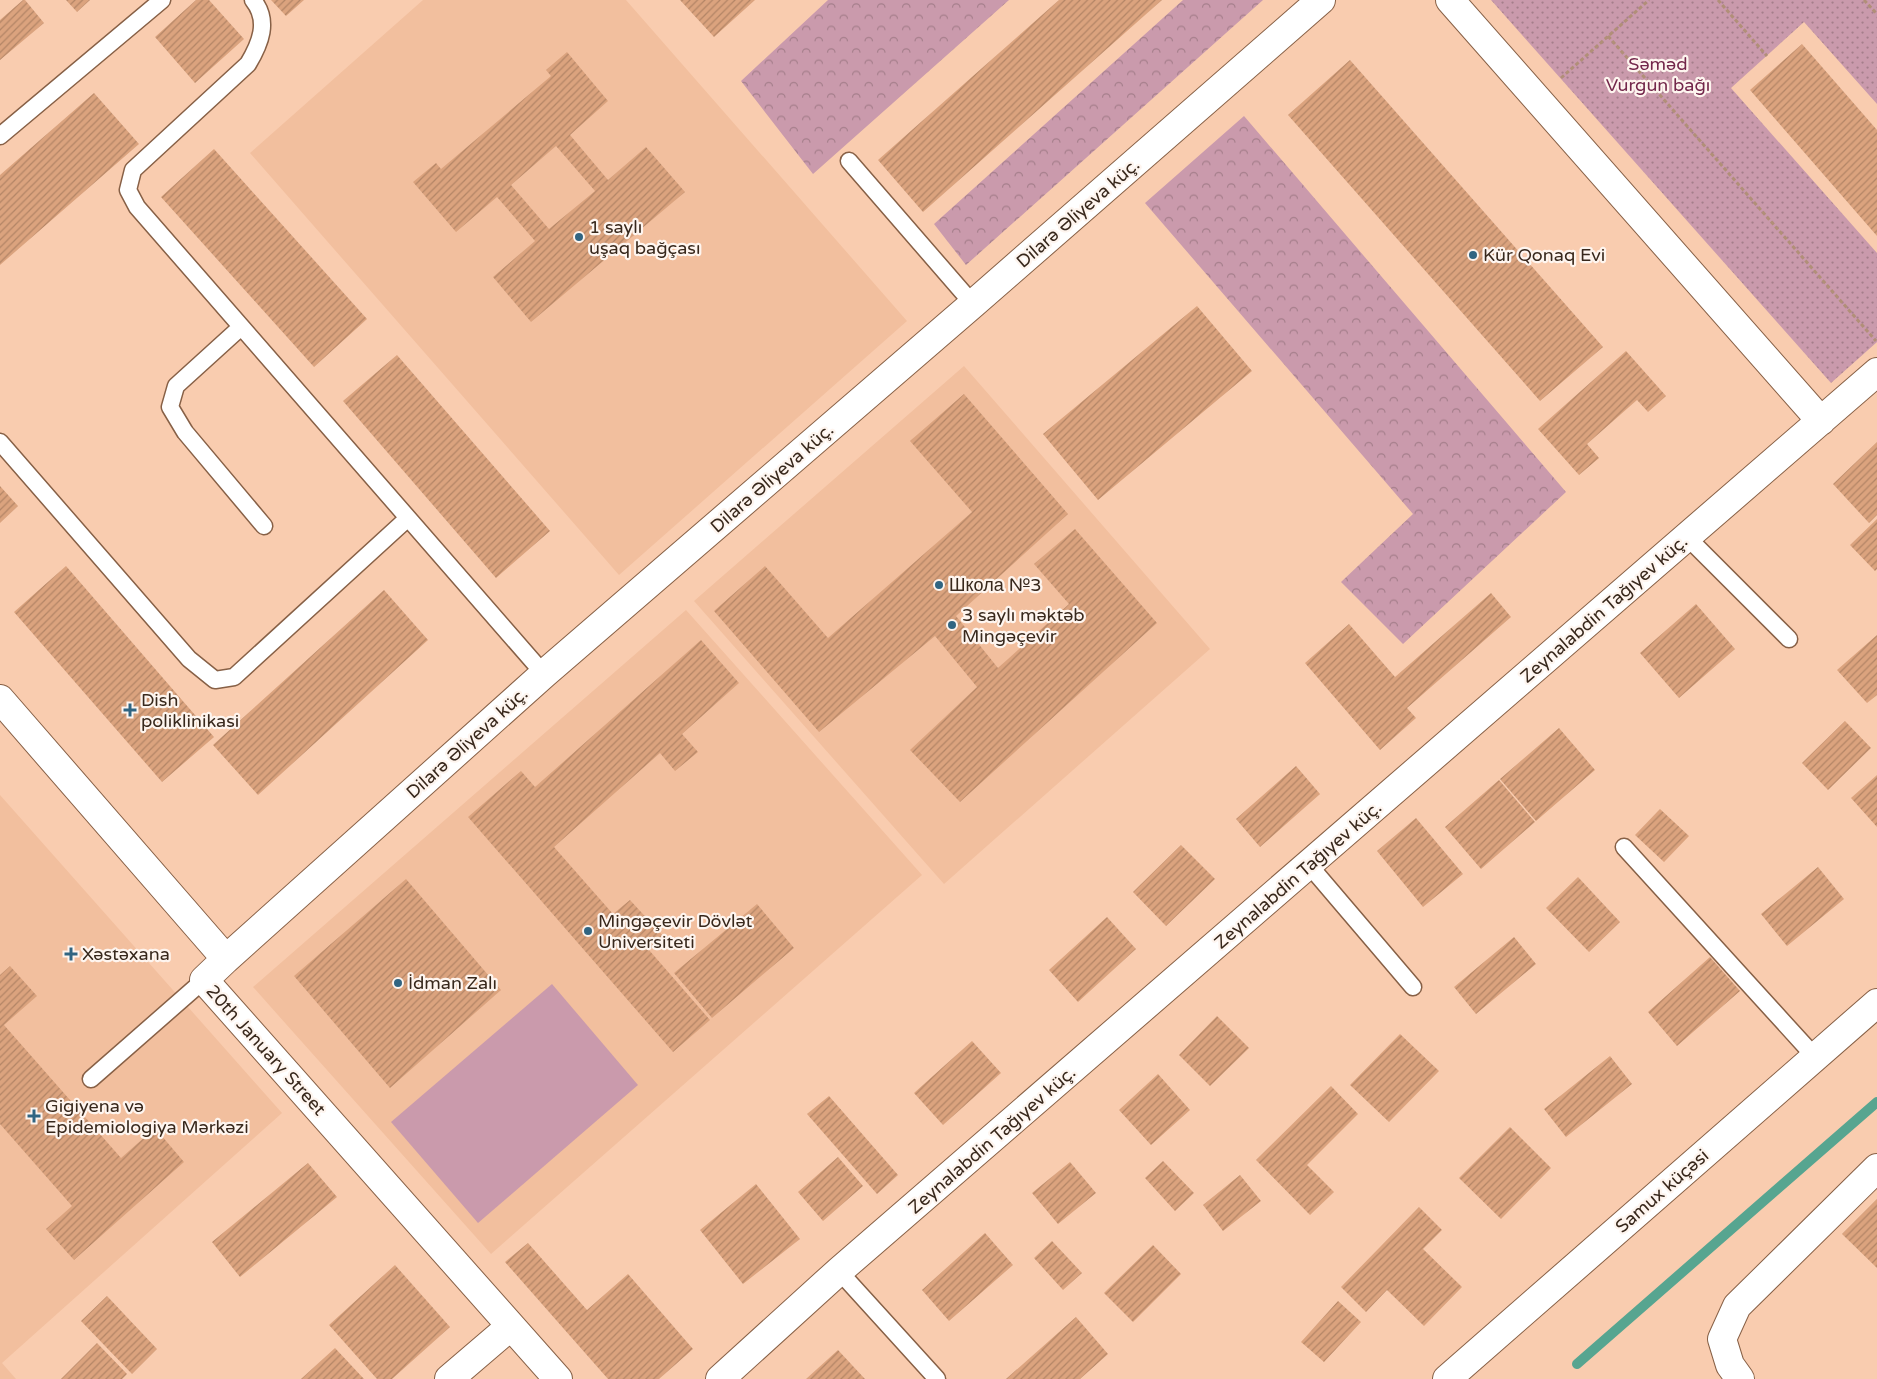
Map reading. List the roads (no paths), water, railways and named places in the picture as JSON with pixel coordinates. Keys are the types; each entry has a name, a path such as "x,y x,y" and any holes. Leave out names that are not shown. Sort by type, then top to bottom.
{"street":[{"name":"Dilarə Əliyeva küç.","path":"226,959 544,674 973,304 1321,0"},
{"path":"1450,0 1821,421"},
{"name":"Zeynalabdin Tağıyev küç.","path":"720,1379 839,1272 1877,372"},
{"name":"20th January Street","path":"0,699 226,959 204,980 558,1379"},
{"name":"Samux küçəsi","path":"1447,1379 1877,1003"},
{"path":"1740,1379 1730,1365 1722,1339 1737,1306 1877,1168"},
{"path":"449,1379 511,1326"}],"lane":[{"path":"0,136 162,0"},
{"path":"253,0 263,25 259,44 248,64 133,170 128,190 136,207 544,674"},
{"path":"849,161 973,304"},
{"path":"241,327 176,386 170,407 185,432 264,526"},
{"path":"0,442 188,659 215,680 234,677 408,518"},
{"path":"1687,537 1789,639"},
{"path":"1624,847 1816,1058"},
{"path":"1309,865 1412,987"},
{"path":"91,1079 204,980"},
{"path":"839,1272 937,1379"}],"waterway":[{"path":"1577,1364 1877,1102"}],"place":[{"name":"1 saylı uşaq bağçası","path":"579,237"},
{"name":"Kür Qonaq Evi","path":"1473,255"},
{"name":"Школа №3","path":"939,585"},
{"name":"3 saylı məktəb Mingəçevir","path":"952,625"},
{"name":"Dish poliklinikasi","path":"130,710"},
{"name":"Mingəçevir Dövlət Universiteti","path":"588,931"},
{"name":"Xəstəxana","path":"71,954"},
{"name":"İdman Zalı","path":"398,983"},
{"name":"Gigiyena və Epidemiologiya Mərkəzi","path":"34,1116"}],"park label":[{"name":"Səməd Vurgun bağı","path":"1658,74"}]}
